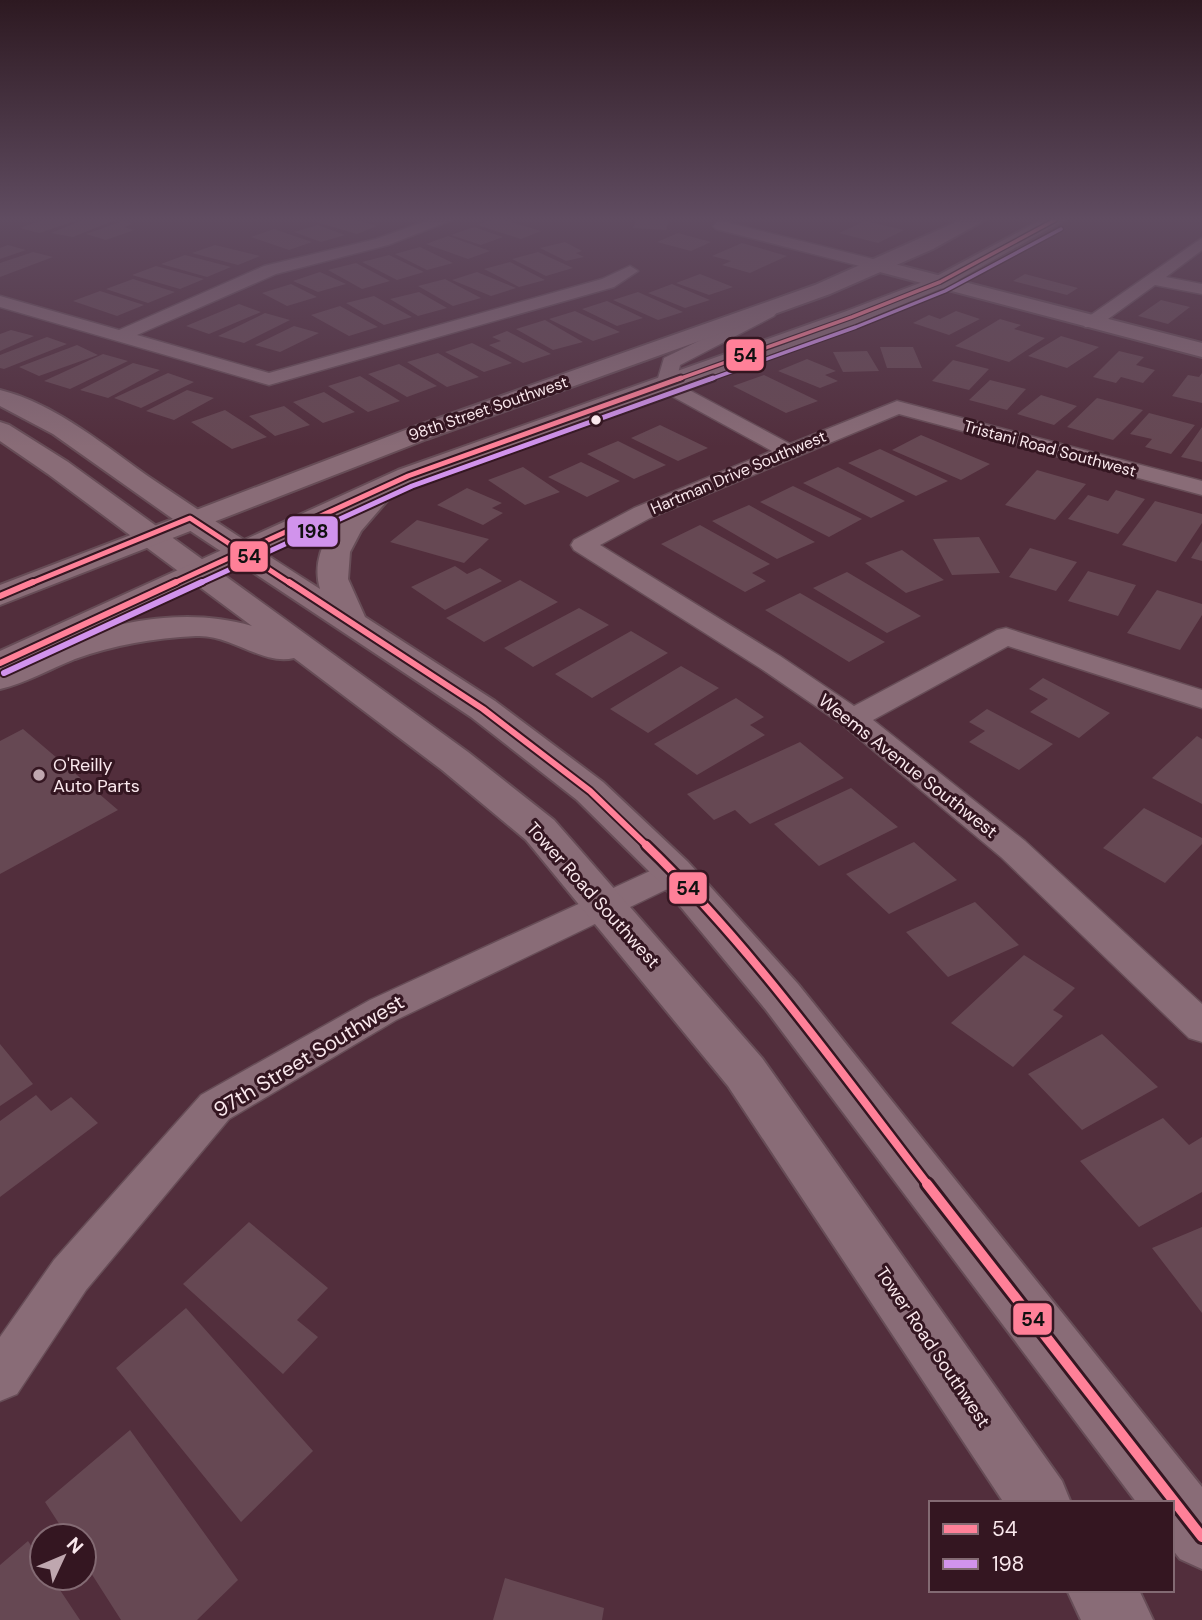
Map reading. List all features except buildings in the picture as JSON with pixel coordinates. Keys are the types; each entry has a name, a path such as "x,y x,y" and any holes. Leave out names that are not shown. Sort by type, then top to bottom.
{"street":[{"path":"122,335 212,296"},
{"path":"0,300 270,379 561,296"},
{"name":"98th Street Southwest","path":"0,596 190,518 385,444 810,296"},
{"path":"0,663 385,487 666,386 904,296"},
{"path":"990,296 1202,350"},
{"path":"1091,323 1129,296"},
{"path":"0,314 19,306"},
{"path":"666,386 671,362 768,312"},
{"path":"666,386 788,451"},
{"path":"0,397 27,408 62,429 190,518 483,709 590,791 674,872 782,997 1202,1537"},
{"name":"Hartman Drive Southwest","path":"583,545 642,513 897,407"},
{"name":"Tristani Road Southwest","path":"897,407 1202,488"},
{"name":"Tower Road Southwest","path":"0,430 58,468 150,535 455,761 540,830 745,1072 1039,1501"},
{"path":"352,625 333,579 335,549 358,514 385,487"},
{"name":"Weems Avenue Southwest","path":"583,545 770,662 853,719 1013,849 1202,1027"},
{"path":"0,679 47,657 93,640 166,628 212,626 261,641 348,682"},
{"path":"853,719 1006,636 1202,699"},
{"name":"97th Street Southwest","path":"0,1377 70,1275 215,1107 383,1010 674,872"},
{"path":"1101,1592 1120,1620"}],"transit line":[{"name":"54","path":"0,663 408,476 906,296"},
{"name":"198","path":"4,673 412,486 856,327 934,296"},
{"name":"54","path":"0,596 190,518 483,709 590,791 674,872 782,997 1202,1537"}],"place":[{"name":"O'Reilly Auto Parts","path":"39,775"}]}
